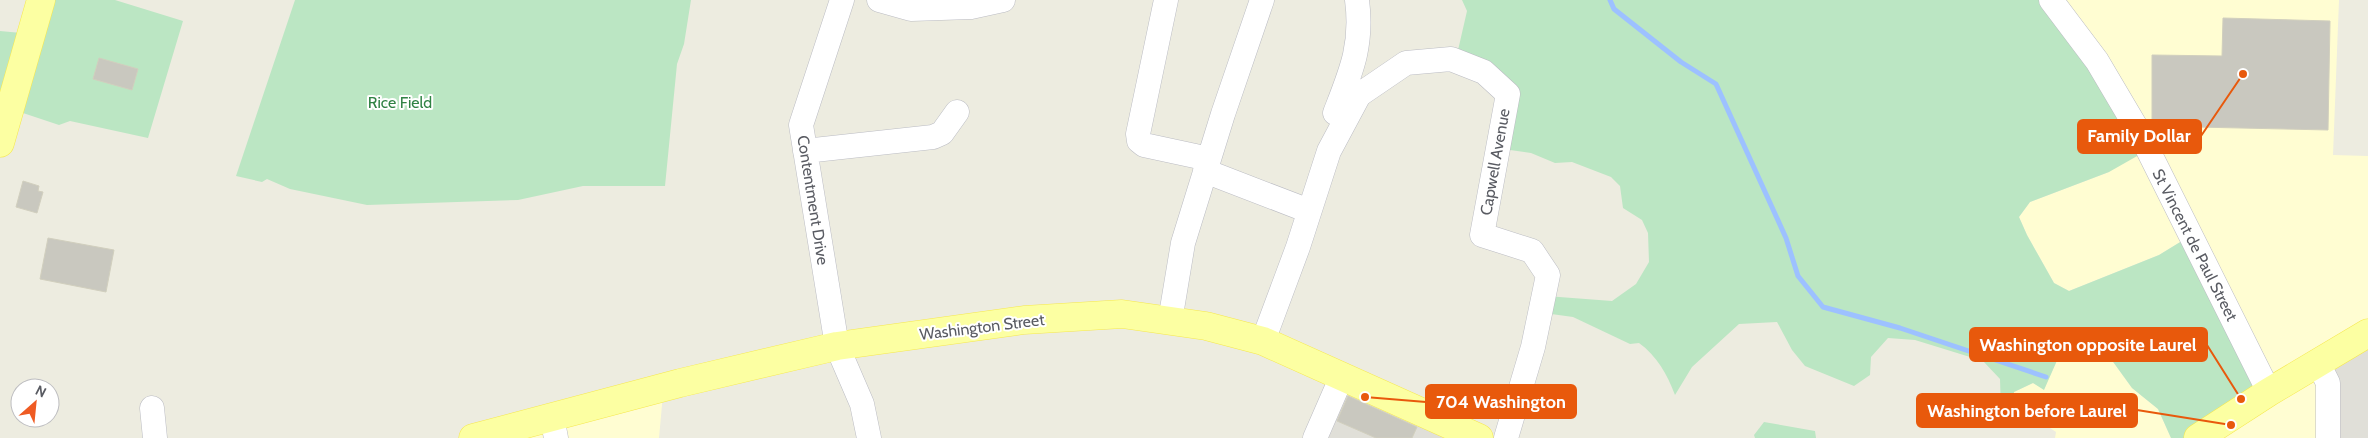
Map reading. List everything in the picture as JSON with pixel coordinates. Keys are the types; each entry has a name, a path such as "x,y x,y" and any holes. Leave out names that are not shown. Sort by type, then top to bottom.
{"main road":[{"path":"0,143 41,0"},
{"name":"Washington Street","path":"473,438 554,427 680,383 837,346 1024,320 1122,314 1206,326 1263,341 1479,438"},
{"path":"2198,438 2269,392 2368,333"}],"street":[{"name":"Contentment Drive","path":"842,0 801,125 837,346 862,404 869,438"},
{"path":"878,0 911,8 971,7 1002,0"},
{"path":"1166,0 1138,134 1139,140 1144,145 1207,165 1309,211"},
{"path":"1170,322 1183,243 1262,0"},
{"path":"1329,151 1329,132 1352,68 1360,34 1357,0"},
{"name":"St Vincent de Paul Street","path":"2051,0 2097,61 2139,132 2269,392"},
{"name":"Capwell Avenue","path":"1263,341 1298,247 1329,151 1359,95 1406,63 1451,58 1484,72 1508,94 1482,235 1532,251 1548,275 1533,346 1506,438"},
{"path":"805,151 933,137 942,133 957,112"},
{"path":"2318,362 2328,384 2328,438"},
{"path":"1318,437 1342,376"},
{"path":"152,408 155,438"}],"shaded area":[{"path":"2052,0 2339,0 2333,155 2368,156 2368,332 2329,438 2197,438 2190,236 2159,255 2069,291 2054,283 2019,217 2030,202 2109,172"},
{"path":"2368,332 2368,438 2329,438 2334,359"},
{"path":"2073,341 2111,359 2132,388 2158,409 2171,438 2055,438 2056,432 2032,416 2015,412 2014,392 2033,383 2044,389 2063,347"},
{"path":"1342,377 1482,438 1317,438"},
{"path":"663,394 659,438 471,438"}],"green space":[{"path":"42,0 115,0 183,21 148,138 70,121 59,125 11,109 0,144 0,31 32,34"},
{"name":"Rice Field","path":"295,0 691,0 684,44 677,64 665,186 583,186 518,200 367,205 290,189 267,179 262,182 236,176"},
{"path":"1462,0 2052,0 2146,151 2109,172 2030,202 2019,217 2027,235 2054,283 2069,291 2159,255 2190,236 2269,386 2197,438 2171,438 2158,409 2132,388 2111,359 2073,341 2063,347 2044,390 2033,383 2014,392 2015,412 2001,411 2000,379 1983,361 1915,340 1888,338 1871,357 1870,375 1854,386 1805,366 1792,350 1777,322 1739,324 1692,367 1675,395 1661,366 1639,343 1630,344 1573,317 1544,313 1546,296 1612,301 1636,284 1649,262 1648,233 1642,220 1623,208 1620,186 1611,177 1572,162 1555,163 1531,153 1503,149 1508,93 1456,59 1467,11"},
{"path":"1764,422 1815,431 1816,438 1755,438 1754,435"}],"building":[{"path":"2223,18 2330,21 2328,130 2152,126 2152,55 2222,56"},
{"path":"99,58 138,69 132,90 93,79"},
{"path":"23,181 39,186 38,191 43,192 37,213 16,207"},
{"path":"48,238 114,250 106,292 40,279"},
{"path":"1348,396 1417,427 1412,438 1376,438 1337,421"}],"waterway":[{"path":"1610,0 1614,9 1681,62 1716,84 1786,238 1798,276 1823,307 1900,328 2046,377"}],"place":[{"name":"Family Dollar","path":"2243,74"},
{"name":"704 Washington","path":"1365,397"},
{"name":"Washington opposite Laurel","path":"2241,399"},
{"name":"Washington before Laurel","path":"2231,425"}]}
